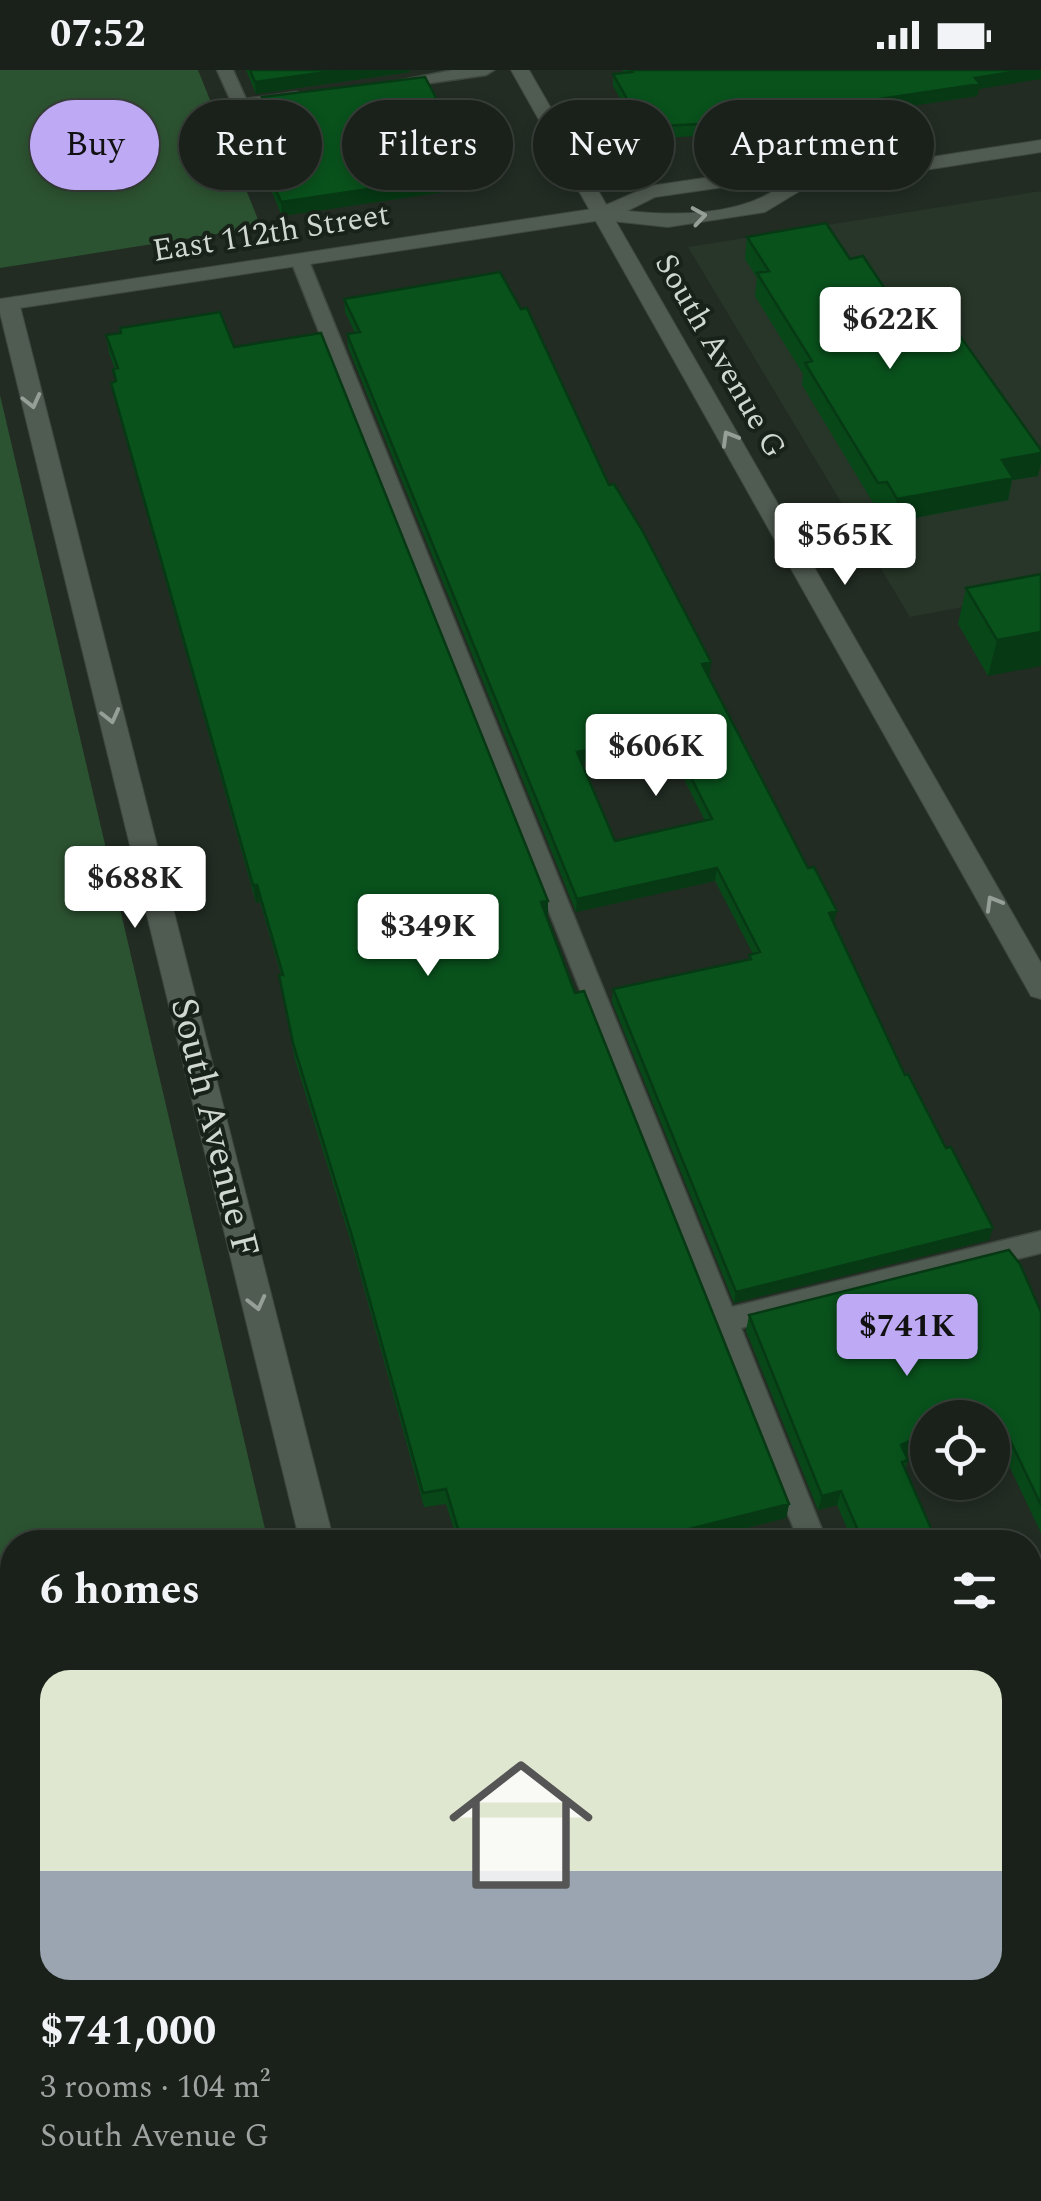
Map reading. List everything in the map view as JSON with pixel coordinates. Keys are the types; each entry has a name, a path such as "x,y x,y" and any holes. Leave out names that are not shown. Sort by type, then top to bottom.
{"street":[{"name":"South Avenue G","path":"520,70 1041,988"},
{"name":"East 112th Street","path":"934,163 1041,146"},
{"name":"East 112th Street","path":"602,214 650,192 694,186"},
{"name":"East 112th Street","path":"3,307 602,214 668,221 765,206 788,190"},
{"name":"South Avenue F","path":"3,307 314,1530"}],"lane":[{"path":"226,70 240,105 318,94"},
{"path":"376,86 486,70"},
{"path":"300,261 808,1530"},
{"path":"724,1321 1041,1242"}],"shaded area":[{"path":"1041,191 1041,592 910,617 688,247"}],"green space":[{"path":"0,70 198,70 210,100 179,100 179,190 246,190 261,227 0,268"},
{"path":"0,395 265,1530 0,1530"}],"building":[{"path":"250,70 341,70 255,82"},
{"path":"1026,70 975,78 980,84 873,100 694,100 694,124 674,125 674,100 628,100 613,74"},
{"path":"425,77 437,100 342,100 342,190 362,190 281,202 276,190 322,190 322,100 262,97"},
{"path":"826,223 850,259 863,256 918,338 960,336 1041,450 1002,460 1013,478 897,499 887,482 878,483 805,363 812,361 757,273 769,271 747,237"},
{"path":"500,272 521,309 527,308 609,485 614,484 642,530 711,662 702,664 808,868 814,867 837,911 829,913 905,1075 908,1074 946,1148 951,1147 993,1228 736,1292 613,989 751,959 749,955 760,952 717,868 577,899 347,334 360,332 344,299","holes":["669,734 712,819 615,841 577,752"]},
{"path":"220,312 234,347 321,333 548,901 541,902 575,993 584,991 789,1504 685,1530 458,1530 446,1489 423,1493 352,1236 293,1043 279,975 283,975 257,885 253,885 111,383 116,381 113,369 118,368 106,335 121,333 120,328"},
{"path":"1041,574 1041,632 997,640 966,588"},
{"path":"1009,1250 1020,1264 1041,1312 1041,1505 1010,1440 1010,1400 910,1400 910,1441 901,1445 908,1460 902,1462 910,1480 910,1500 919,1500 932,1530 858,1530 841,1491 822,1496 749,1315"}]}
